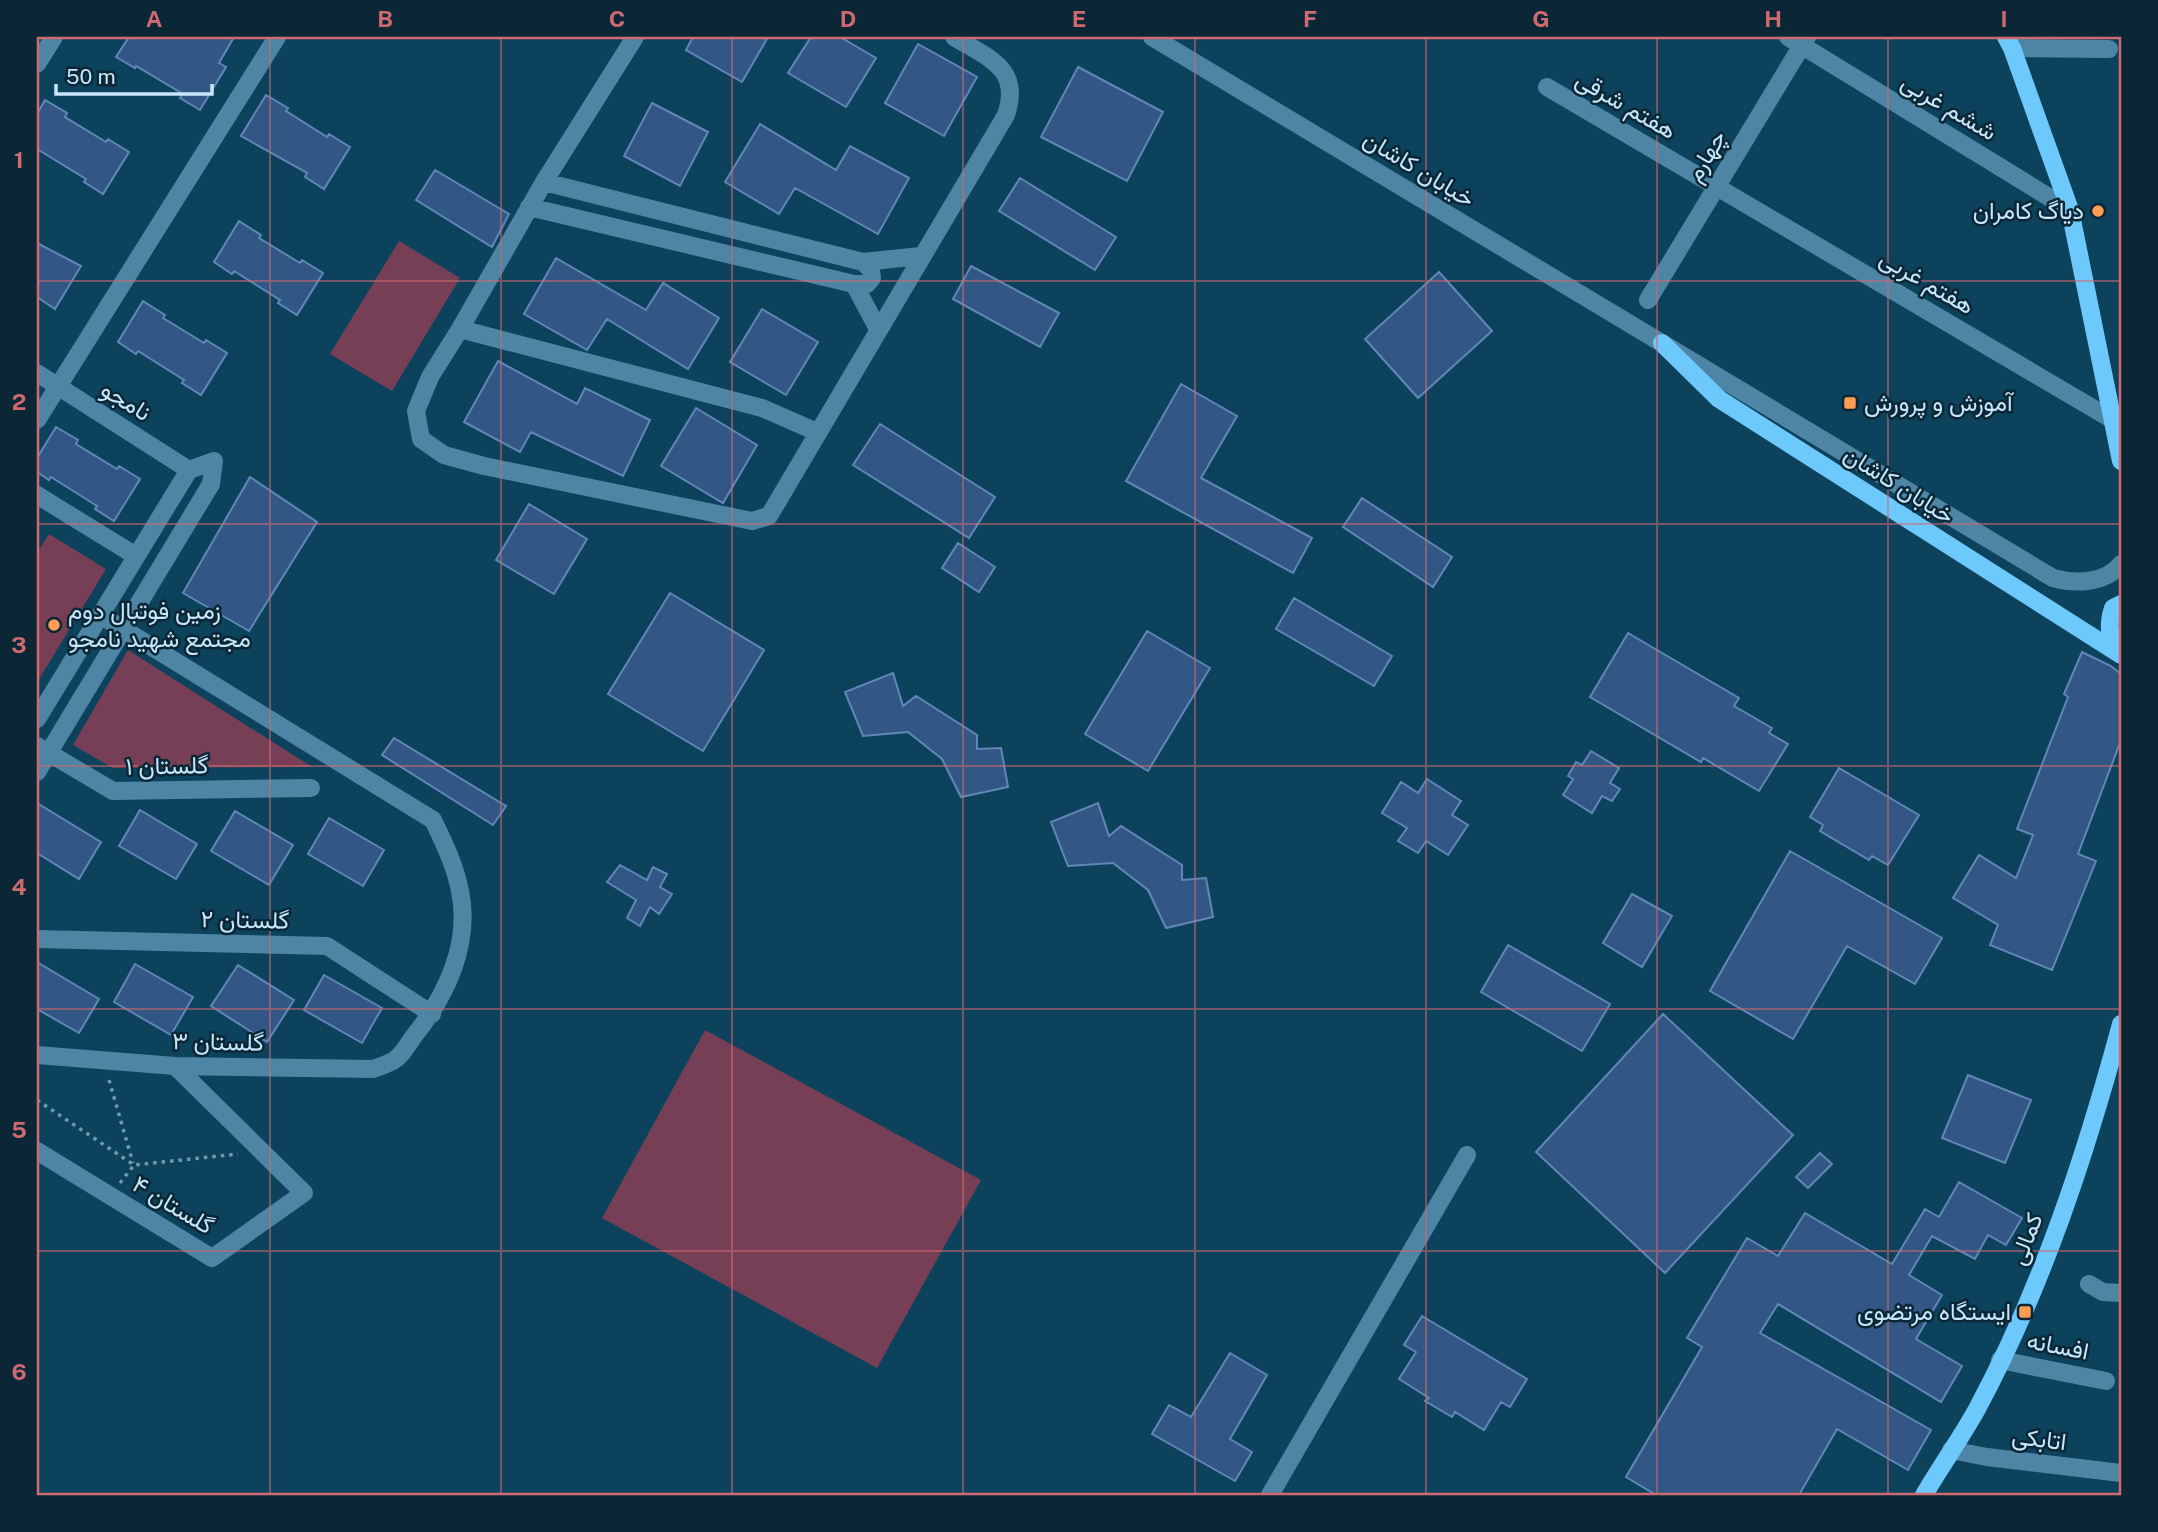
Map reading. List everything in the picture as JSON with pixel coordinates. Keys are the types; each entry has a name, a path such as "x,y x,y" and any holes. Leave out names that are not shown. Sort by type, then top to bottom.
{"main road":[{"path":"2009,42 2070,210 2121,461"},
{"name":"خیابان کاشان","path":"1662,343 1719,399 2121,654"},
{"path":"2121,604 2113,608 2108,623 2110,638 2121,654"},
{"name":"کمالی","path":"1924,1495 1976,1409 2046,1260 2094,1124 2121,1024"}],"street":[{"path":"37,64 54,37"},
{"path":"37,420 277,37"},
{"path":"635,37 544,182 430,377 416,411 421,439 444,455 484,466 752,521 769,516 1006,115 1011,99 1009,83 1002,66 954,37"},
{"name":"خیابان کاشان","path":"1152,37 2053,578 2090,581 2117,570 2121,564"},
{"name":"چهارم","path":"1648,300 1799,40"},
{"name":"ششم غربی","path":"1799,40 2070,210"},
{"path":"2009,42 2109,49"},
{"name":"هفتم شرقی","path":"1547,87 1716,187"},
{"path":"544,182 863,262 921,256"},
{"name":"هفتم غربی","path":"1716,187 2113,420"},
{"path":"529,207 854,284 867,284 872,278 871,270 863,262"},
{"path":"854,284 878,329"},
{"path":"460,329 762,408 817,432"},
{"name":"نامجو","path":"37,373 189,470"},
{"path":"37,719 189,470 214,461 211,484 122,629 42,750 37,772"},
{"path":"37,495 136,556"},
{"path":"100,615 433,820 452,860 461,893 462,926 457,958 447,986 432,1014"},
{"name":"گلستان ۱","path":"42,750 113,791 311,788"},
{"name":"گلستان ۲","path":"37,939 327,946 432,1014"},
{"name":"گلستان ۳","path":"37,1055 175,1066 373,1069 396,1060 432,1014"},
{"name":"گلستان ۴","path":"37,1151 212,1258 304,1193 175,1066"},
{"path":"1270,1495 1468,1155"},
{"path":"2089,1284 2103,1292 2121,1293"},
{"name":"افسانه","path":"2000,1360 2106,1381"},
{"name":"اتابکی","path":"1951,1450 2121,1474"}],"path":[{"path":"104,1060 134,1165"},
{"path":"37,1100 134,1165 262,1151"}],"shaded area":[{"path":"399,241 460,278 392,391 330,354"},
{"name":"زمین فوتبال دوم مجتمع شهید نامجو","path":"49,534 106,569 38,681 37,553"},
{"path":"128,650 312,767 113,768 73,745"},
{"path":"705,1030 981,1180 877,1368 602,1218"}],"building":[{"path":"129,37 234,37 219,63 226,67 200,110 180,98 183,94 116,57"},
{"path":"693,37 768,37 742,82 686,50"},
{"path":"811,37 840,37 876,58 846,107 788,73"},
{"path":"918,44 977,77 944,136 885,103"},
{"path":"1078,67 1163,112 1127,181 1041,137"},
{"path":"266,95 327,137 329,134 350,147 324,189 305,177 307,173 241,136"},
{"path":"45,100 67,113 65,117 106,142 108,139 129,152 103,194 84,182 86,179 37,149 37,114"},
{"path":"652,103 708,132 680,186 624,156"},
{"path":"760,124 836,170 850,146 909,178 878,234 795,188 779,214 725,182"},
{"path":"435,170 509,214 492,247 416,200"},
{"path":"1020,178 1116,237 1095,270 999,211"},
{"path":"239,221 261,235 259,238 300,263 302,260 323,273 297,315 278,303 280,300 234,271 232,274 214,262"},
{"path":"37,243 81,266 55,309 37,297"},
{"path":"556,258 646,310 663,283 719,318 688,369 607,319 587,350 524,314"},
{"path":"971,266 1059,313 1040,347 953,299"},
{"path":"1439,272 1492,331 1418,398 1365,339"},
{"path":"143,301 165,315 163,318 204,343 206,340 227,353 201,395 182,383 184,380 138,351 136,354 118,342"},
{"path":"762,309 818,342 786,395 730,362"},
{"path":"498,361 577,404 585,388 650,420 623,476 531,432 520,452 464,422"},
{"path":"1181,384 1237,416 1201,478 1312,538 1293,573 1126,481"},
{"path":"696,408 757,445 723,503 661,466"},
{"path":"880,424 995,497 969,538 853,465"},
{"path":"56,427 78,440 76,444 117,469 119,466 140,479 114,521 95,509 97,506 51,477 49,480 37,472 37,458"},
{"path":"250,477 317,522 249,631 183,593"},
{"path":"1362,498 1452,557 1433,587 1343,527"},
{"path":"529,504 587,539 554,594 496,560"},
{"path":"958,543 995,567 979,592 942,568"},
{"path":"670,593 764,650 703,751 608,694"},
{"path":"1294,598 1392,656 1374,686 1276,629"},
{"path":"1147,631 1210,668 1148,771 1085,734"},
{"path":"1628,633 1739,698 1734,706 1772,728 1769,733 1788,744 1759,791 1703,758 1701,762 1590,697"},
{"path":"2082,652 2121,674 2121,740 2078,854 2096,861 2052,970 1990,945 1998,925 1953,898 1979,855 2016,878 2033,835 2017,829 2068,697 2064,694"},
{"path":"893,673 903,706 916,696 977,735 977,749 1001,748 1008,787 961,797 942,759 908,732 863,736 845,692"},
{"path":"394,738 506,806 493,825 382,755"},
{"path":"1591,751 1619,768 1610,783 1620,789 1612,801 1602,796 1592,813 1563,795 1573,779 1568,776 1576,762 1582,765"},
{"path":"1839,768 1919,815 1888,865 1872,856 1869,860 1820,831 1823,825 1810,817"},
{"path":"1427,779 1461,801 1452,815 1468,825 1448,855 1426,841 1418,853 1398,841 1407,828 1382,813 1401,782 1418,793"},
{"path":"37,803 101,842 79,879 37,853"},
{"path":"1098,803 1109,836 1121,826 1182,865 1182,880 1206,878 1213,917 1166,928 1148,890 1113,863 1068,866 1051,822"},
{"path":"140,810 197,844 176,879 119,846"},
{"path":"235,811 293,845 269,885 211,851"},
{"path":"329,818 384,850 363,886 308,854"},
{"path":"1790,851 1942,938 1915,984 1847,946 1793,1039 1710,991"},
{"path":"620,865 647,880 653,867 667,874 660,887 672,894 659,914 650,907 640,926 627,918 636,900 607,882"},
{"path":"1632,894 1672,916 1642,967 1603,943"},
{"path":"1508,945 1610,1004 1582,1051 1481,992"},
{"path":"37,962 99,999 79,1033 37,1009"},
{"path":"135,964 193,997 171,1035 114,1002"},
{"path":"238,965 294,1000 267,1042 211,1006"},
{"path":"324,975 382,1008 362,1043 304,1010"},
{"path":"1663,1014 1793,1135 1665,1273 1536,1152"},
{"path":"1968,1075 2031,1100 2005,1163 1942,1138"},
{"path":"1820,1153 1832,1164 1808,1188 1796,1177"},
{"path":"1959,1182 2022,1218 2006,1245 1988,1235 1975,1259 1932,1236 1909,1275 1942,1295 1916,1339 1962,1366 1941,1402 1778,1304 1760,1333 1931,1430 1908,1470 1837,1429 1799,1495 1656,1495 1626,1477 1702,1347 1687,1338 1747,1238 1778,1256 1805,1213 1892,1264 1925,1209 1939,1217"},
{"path":"1422,1316 1527,1379 1510,1407 1501,1402 1484,1430 1455,1412 1452,1417 1425,1401 1429,1398 1399,1379 1416,1352 1404,1345"},
{"path":"1230,1353 1267,1375 1230,1439 1252,1452 1235,1481 1152,1434 1169,1405 1191,1417"}],"place":[{"name":"دیاگ کامران","path":"2098,211"},
{"name":"آموزش و پرورش","path":"1850,403"},
{"name":"زمین فوتبال دوم مجتمع شهید نامجو","path":"54,625"},
{"name":"ایستگاه مرتضوی","path":"2025,1312"}]}
